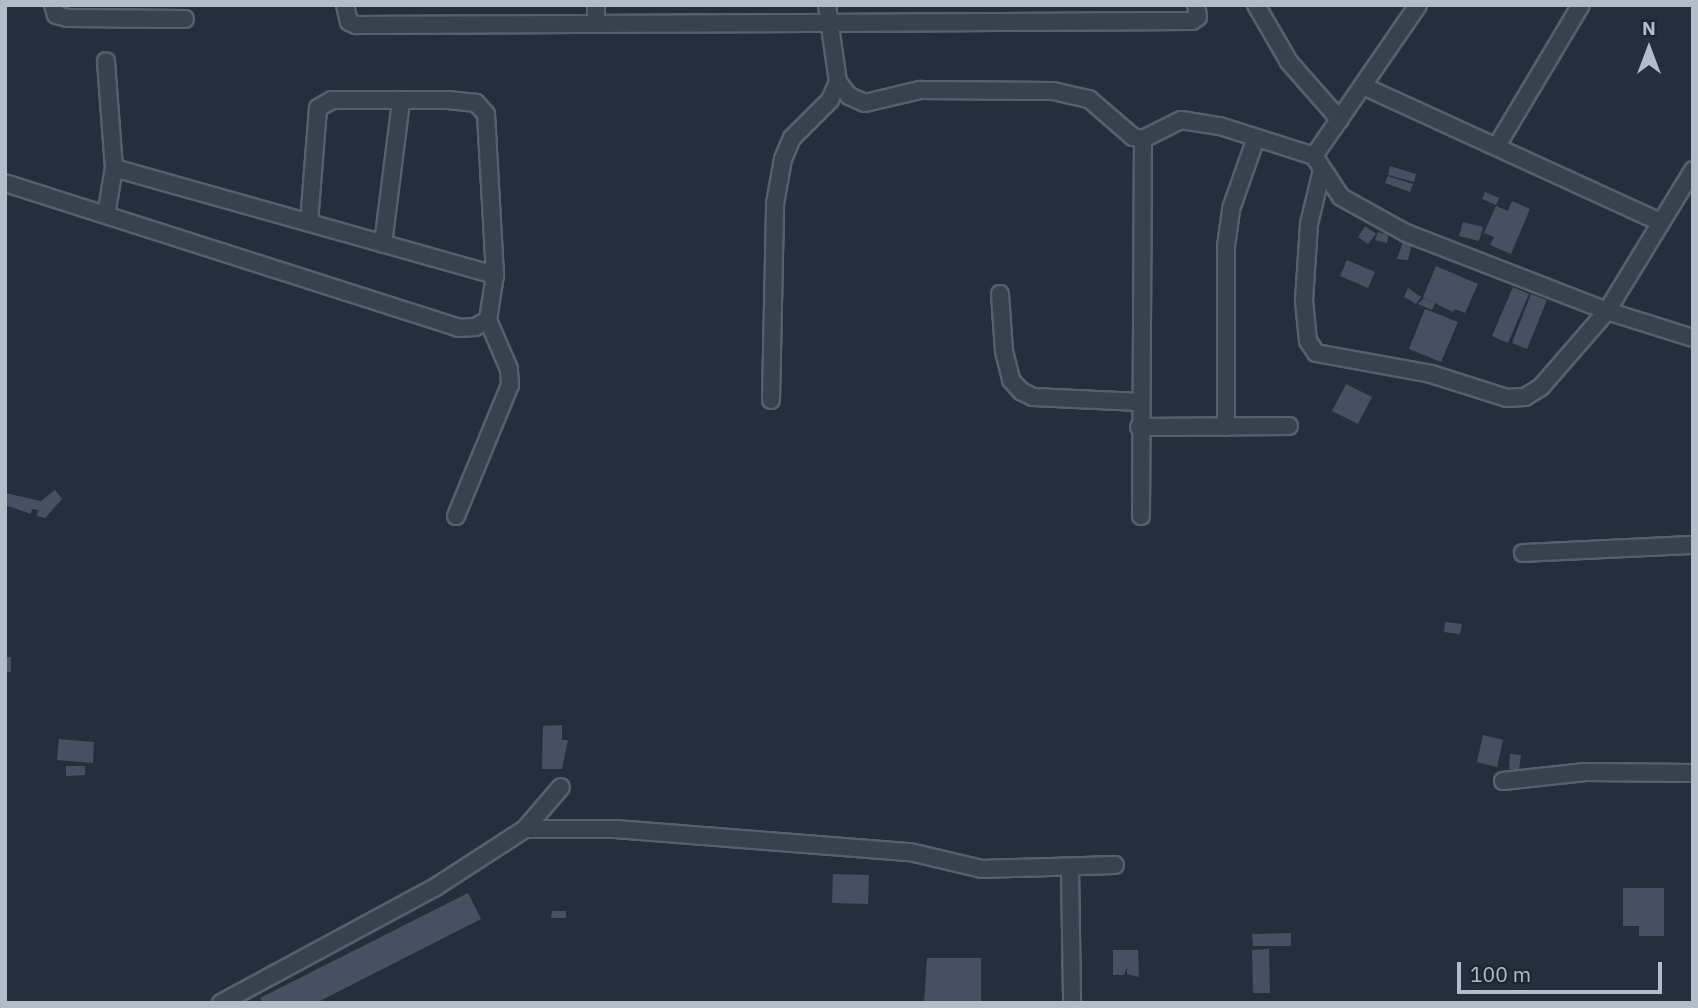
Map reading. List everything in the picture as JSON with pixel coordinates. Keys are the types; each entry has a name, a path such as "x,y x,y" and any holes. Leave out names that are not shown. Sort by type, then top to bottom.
{"street":[{"path":"53,5 56,15 67,18 186,19"},
{"path":"345,5 349,22 356,25 828,22 893,13 1002,13 1192,21 1198,17 1196,5"},
{"path":"596,5 596,23"},
{"path":"827,5 838,82 849,96 865,103 920,90 1053,91 1088,99 1133,137 1143,139 1181,120 1256,138 1318,163 1341,198 1406,233 1607,311 1693,338"},
{"path":"1256,5 1289,62 1340,120"},
{"path":"1418,5 1340,120 1318,163 1309,224 1304,301 1308,341 1316,353 1431,374 1507,398 1525,397 1542,387 1607,311 1658,221 1693,170"},
{"path":"1498,144 1581,5"},
{"path":"106,61 114,168 106,215"},
{"path":"771,400 775,204 783,159 792,138 830,100 838,82"},
{"path":"1363,86 1498,144 1658,221"},
{"path":"309,223 318,108 332,100 476,103 486,114 495,275 488,320 509,369 510,385 456,516"},
{"path":"383,244 401,101"},
{"path":"1226,427 1226,246 1231,209 1256,138"},
{"path":"1141,516 1139,427 1143,139"},
{"path":"114,168 495,275"},
{"path":"5,183 458,328 475,327 488,320"},
{"path":"1000,294 1004,351 1011,380 1021,391 1033,397 1140,402"},
{"path":"1139,427 1289,426"},
{"path":"1523,553 1693,545"},
{"path":"1503,781 1586,772 1693,774"},
{"path":"220,1003 434,888 525,829 561,787"},
{"path":"525,829 615,829 910,852 982,869 1070,870 1115,865"},
{"path":"1070,870 1072,1003"}],"building":[{"path":"1390,166 1416,174 1414,182 1388,175"},
{"path":"1388,176 1413,184 1410,192 1385,183"},
{"path":"1485,192 1499,198 1496,205 1482,199"},
{"path":"1512,201 1530,209 1511,254 1490,245 1494,237 1484,233 1496,206 1508,211"},
{"path":"1463,222 1483,227 1479,241 1459,236"},
{"path":"1365,226 1376,234 1368,244 1358,237"},
{"path":"1378,232 1388,235 1387,243 1375,240"},
{"path":"1403,242 1412,244 1408,260 1397,259"},
{"path":"1347,260 1375,272 1368,288 1340,276"},
{"path":"1436,266 1478,284 1465,313 1455,309 1453,312 1423,297"},
{"path":"1513,287 1529,294 1508,343 1492,336"},
{"path":"1408,288 1421,297 1416,304 1404,297"},
{"path":"1531,294 1547,300 1527,349 1512,343"},
{"path":"1424,298 1435,303 1432,310 1418,304"},
{"path":"1425,309 1458,322 1441,362 1409,349"},
{"path":"1346,384 1372,397 1358,424 1332,411"},
{"path":"55,490 62,499 45,518 37,516 38,510 32,509 31,514 5,505 5,493 41,501"},
{"path":"1445,622 1462,624 1460,634 1444,632"},
{"path":"5,657 11,657 11,672 5,672"},
{"path":"562,725 562,740 568,740 562,769 542,769 543,726"},
{"path":"1483,735 1503,740 1497,767 1477,762"},
{"path":"59,739 94,742 93,763 57,760"},
{"path":"1510,754 1521,755 1519,770 1509,769"},
{"path":"66,766 85,766 85,775 66,776"},
{"path":"833,874 869,875 868,904 832,903"},
{"path":"1623,888 1664,888 1664,936 1639,936 1639,926 1623,926"},
{"path":"468,893 481,919 316,1003 263,1003 260,998"},
{"path":"552,911 566,911 566,918 551,918"},
{"path":"1291,933 1291,946 1253,946 1252,934"},
{"path":"1269,949 1270,993 1253,993 1252,950"},
{"path":"1113,950 1138,950 1139,977 1127,974 1127,967 1124,975 1113,975"},
{"path":"927,958 981,958 981,1003 924,1003"}]}
